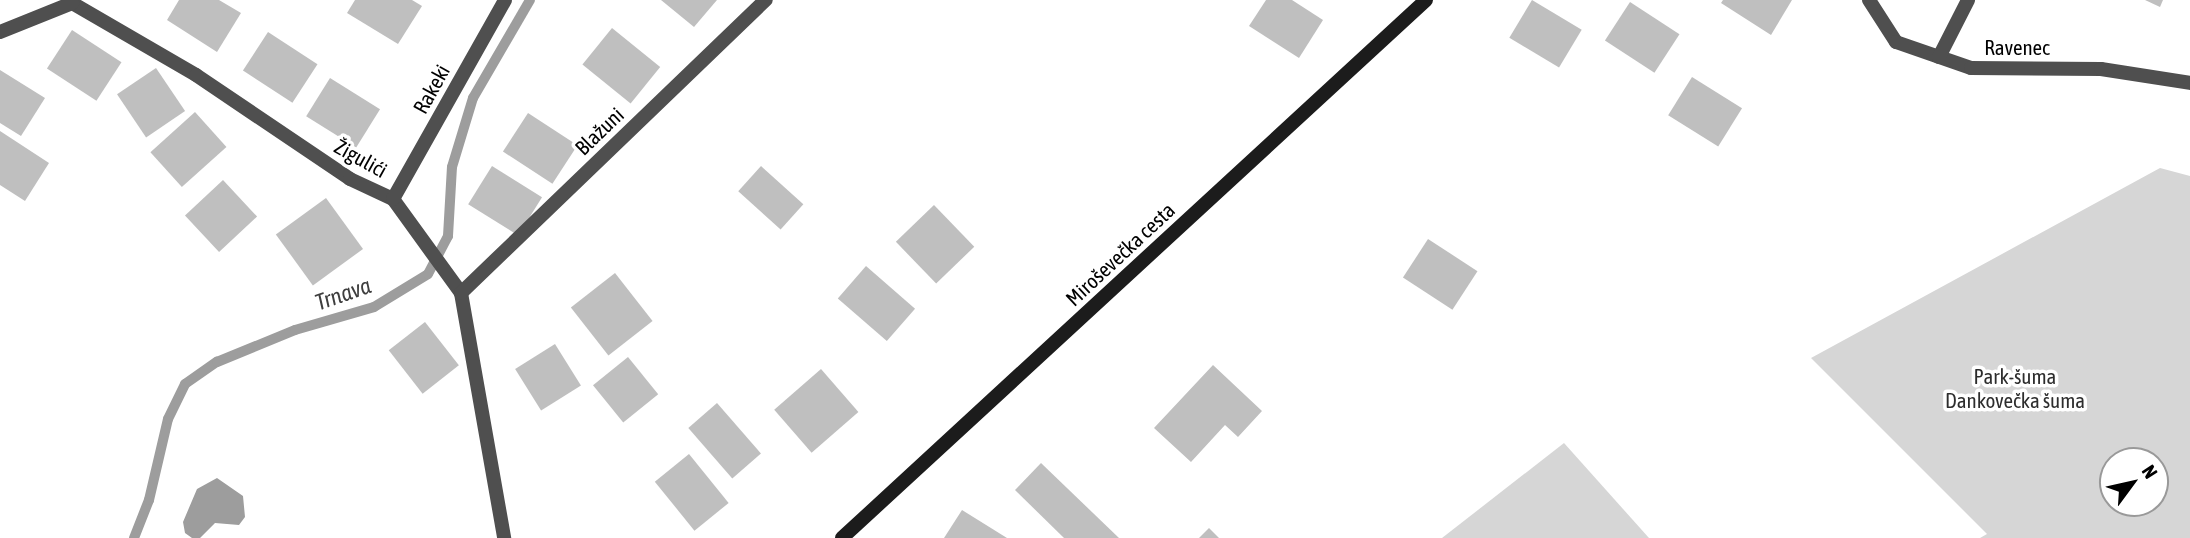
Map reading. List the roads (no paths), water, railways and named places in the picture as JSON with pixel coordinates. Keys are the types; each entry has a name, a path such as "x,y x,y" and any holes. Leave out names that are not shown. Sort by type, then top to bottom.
{"main road":[{"name":"Miroševečka cesta","path":"842,538 1426,0"}],"street":[{"name":"Rakeki","path":"393,199 506,0"},
{"name":"Blažuni","path":"457,288 766,0"},
{"name":"Ravenec","path":"1869,0 1896,42 1971,68 2101,69 2190,83"},
{"path":"1938,57 1968,0"},
{"name":"Žigulići","path":"73,2 196,75 350,180 393,199 457,288 504,538"},
{"path":"0,32 73,2"}],"waterway":[{"name":"Trnava","path":"134,538 149,500 168,419 185,384 217,362 295,330 374,307 428,274 448,236 452,167 473,98 530,0"}],"park label":[{"name":"Park-šuma Dankovečka šuma","path":"2015,388"}]}
